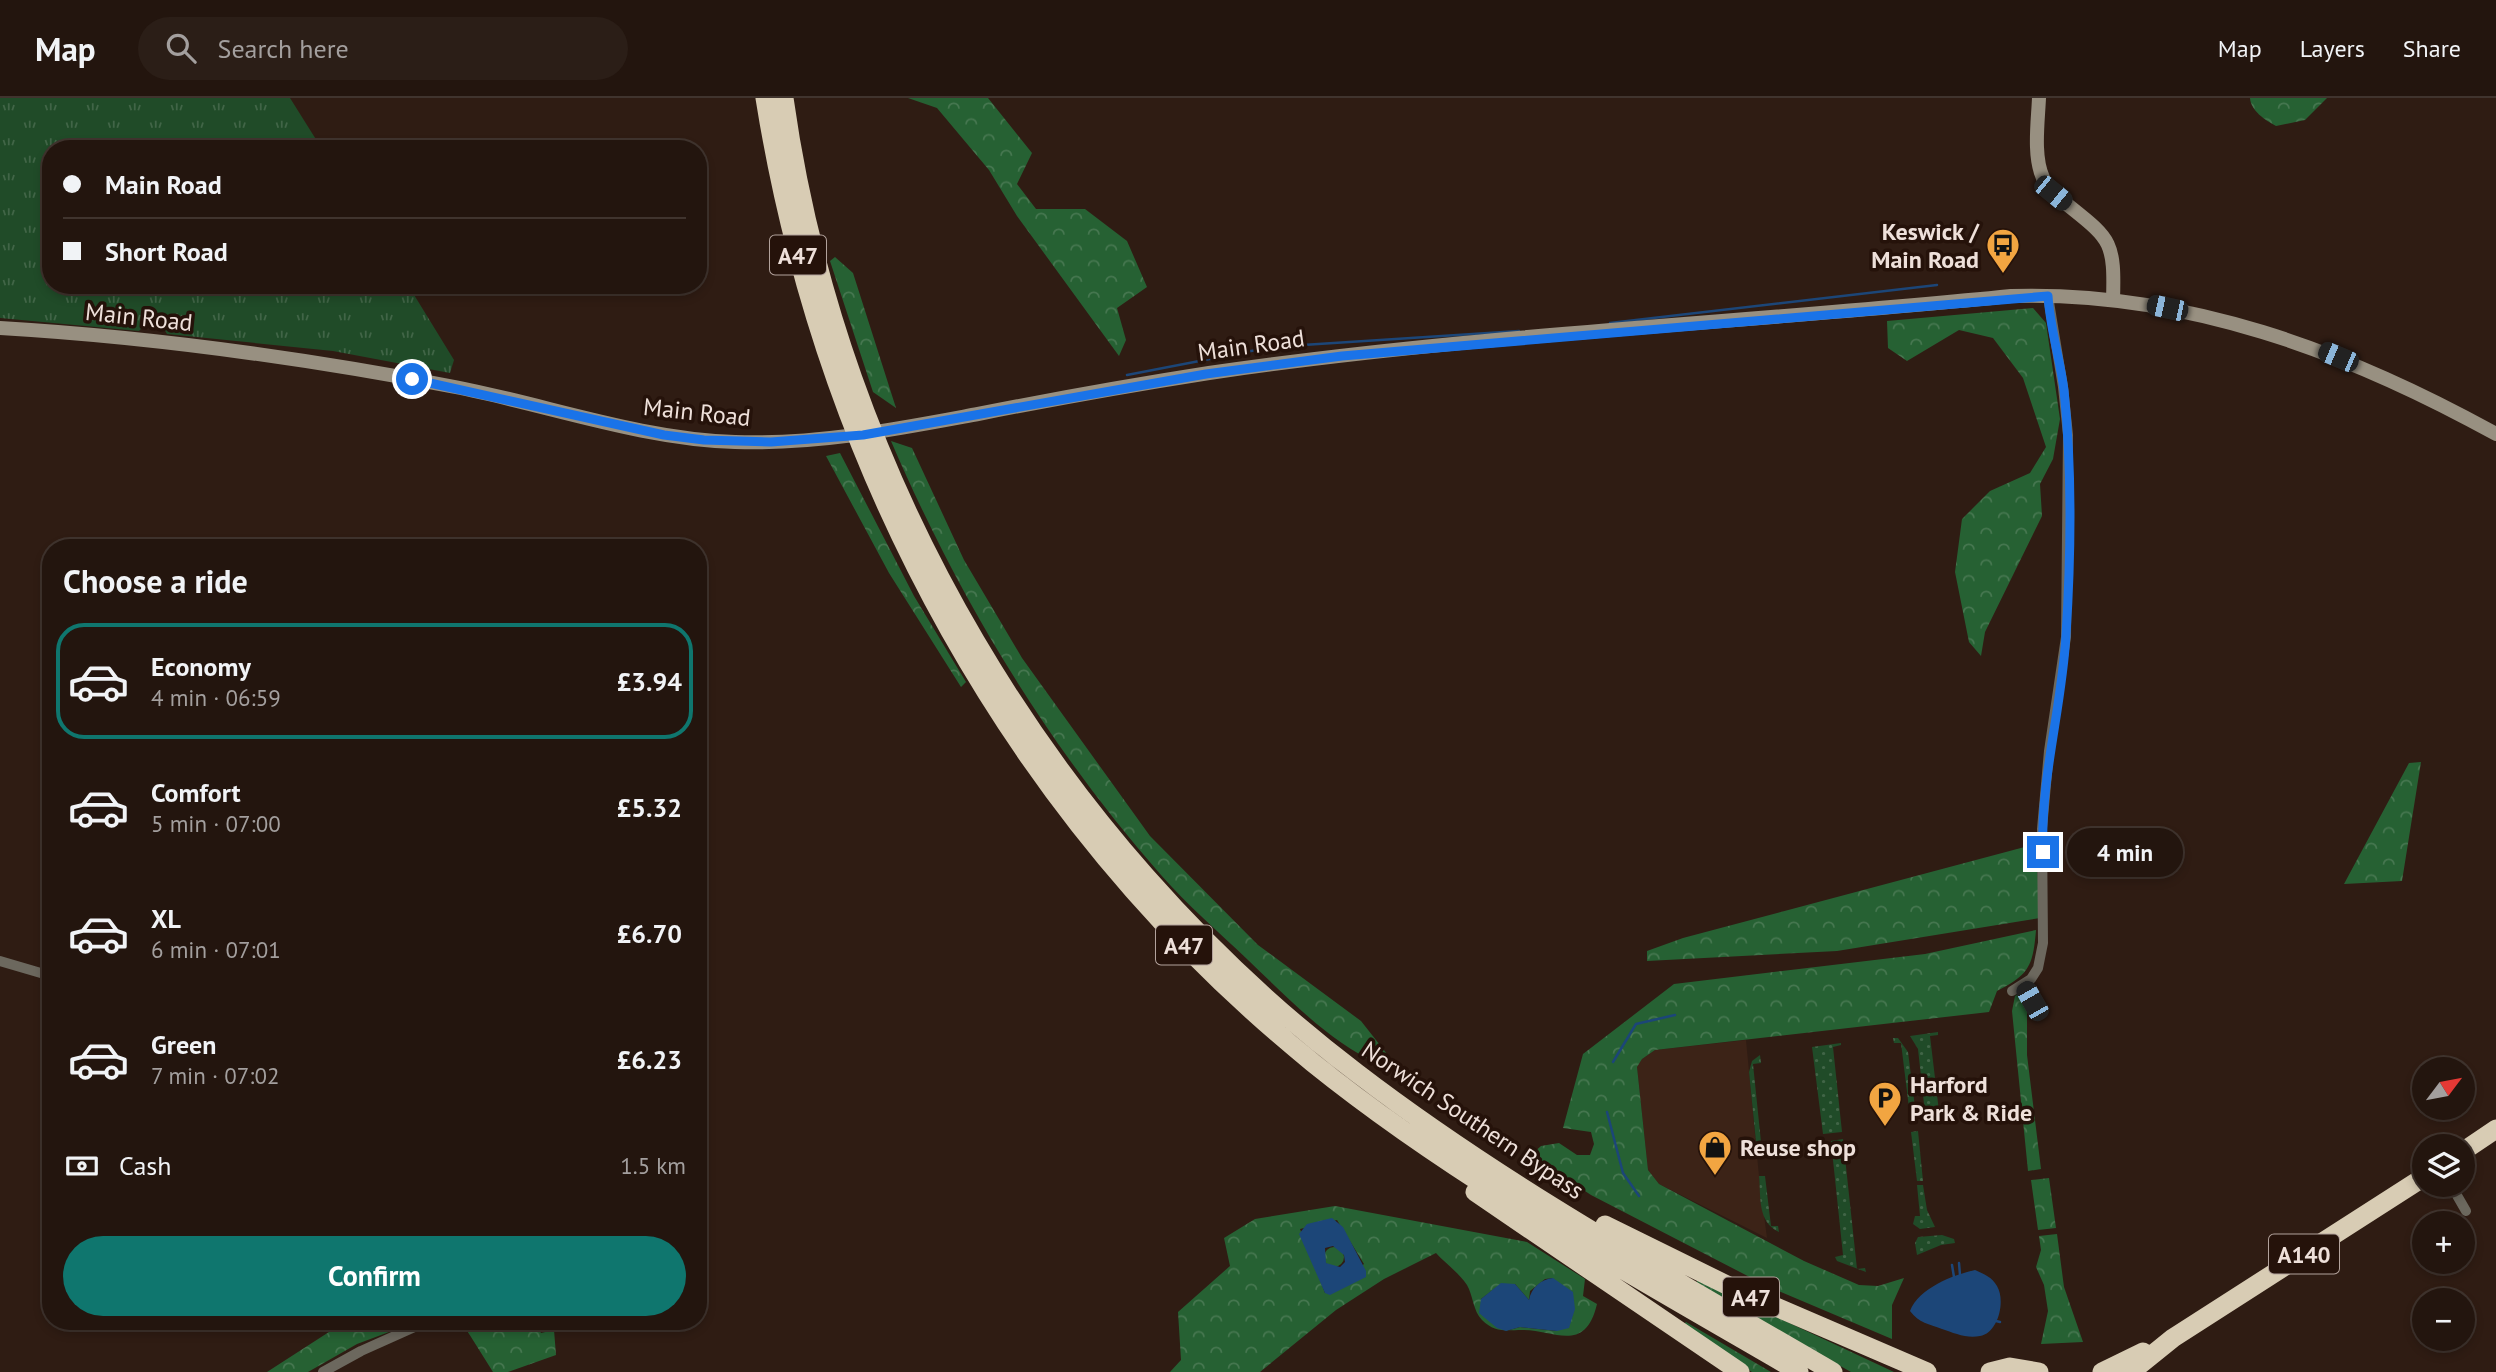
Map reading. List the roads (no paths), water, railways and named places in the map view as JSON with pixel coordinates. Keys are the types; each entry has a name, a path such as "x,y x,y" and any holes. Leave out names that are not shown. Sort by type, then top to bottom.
{"highway":[{"name":"Norwich Southern Bypass","path":"765,98 790,227 814,317 875,457 988,661 1092,812 1203,937 1259,992 1357,1073 1434,1129 1593,1230 1833,1372"},
{"name":"Norwich Southern Bypass","path":"784,98 813,242 855,408"},
{"name":"Norwich Southern Bypass","path":"875,457 889,516 950,634 1029,758 1122,877 1217,978 1315,1064 1400,1128 1571,1237 1799,1372"},
{"name":"A47","path":"1217,978 1284,1047 1368,1119 1740,1372"},
{"name":"A47","path":"1357,1073 1527,1183 1589,1217 1740,1292 1927,1372"},
{"path":"2475,1143 2496,1129"},
{"name":"A140","path":"2131,1372 2173,1338 2412,1185"},
{"name":"A140","path":"2102,1372 2173,1338"},
{"path":"1990,1372 2011,1367 2039,1372"}],"main road":[{"path":"2039,98 2039,161 2043,178 2053,193 2093,224 2110,247 2115,273 2113,300"},
{"name":"Main Road","path":"0,328 103,334 313,360 461,388 659,434 704,440 771,442 863,435 1206,374 1342,356 2048,296 2113,300 2167,308 2315,347 2385,376 2496,433"}],"street":[{"path":"2012,991 2031,979 2038,968 2043,943 2042,829 2049,751 2066,637 2068,435 2048,296"},
{"path":"0,961 42,973"},
{"path":"2023,984 2032,1001"},
{"path":"2458,1197 2466,1211"},
{"path":"323,1372 361,1350 407,1330"}],"water":[{"path":"1332,1218 1343,1227 1366,1271 1366,1277 1330,1295 1325,1293 1299,1234 1307,1224","holes":["1333,1246 1344,1255 1345,1262 1340,1267 1326,1263 1325,1248"]},
{"path":"1975,1270 1993,1280 2000,1292 1999,1316 1986,1334 1975,1337 1956,1334 1924,1323 1910,1311 1914,1303 1929,1289 1947,1279"},
{"path":"1553,1278 1573,1292 1575,1309 1569,1328 1557,1331 1520,1327 1506,1331 1497,1328 1479,1313 1481,1299 1501,1283 1515,1284 1529,1300 1537,1285"}],"waterway":[{"path":"1610,323 1937,285"},
{"path":"1127,375 1272,347 1519,331"},
{"path":"1613,1062 1636,1024 1675,1015"},
{"path":"1607,1112 1623,1173 1639,1196"},
{"path":"1959,1263 1960,1275"},
{"path":"1952,1265 1954,1277"},
{"path":"1996,1321 2000,1322"}],"place":[{"name":"Keswick / Main Road","path":"2003,275"},
{"name":"Harford Park & Ride","path":"1885,1128"},
{"name":"Reuse shop","path":"1715,1177"}]}
